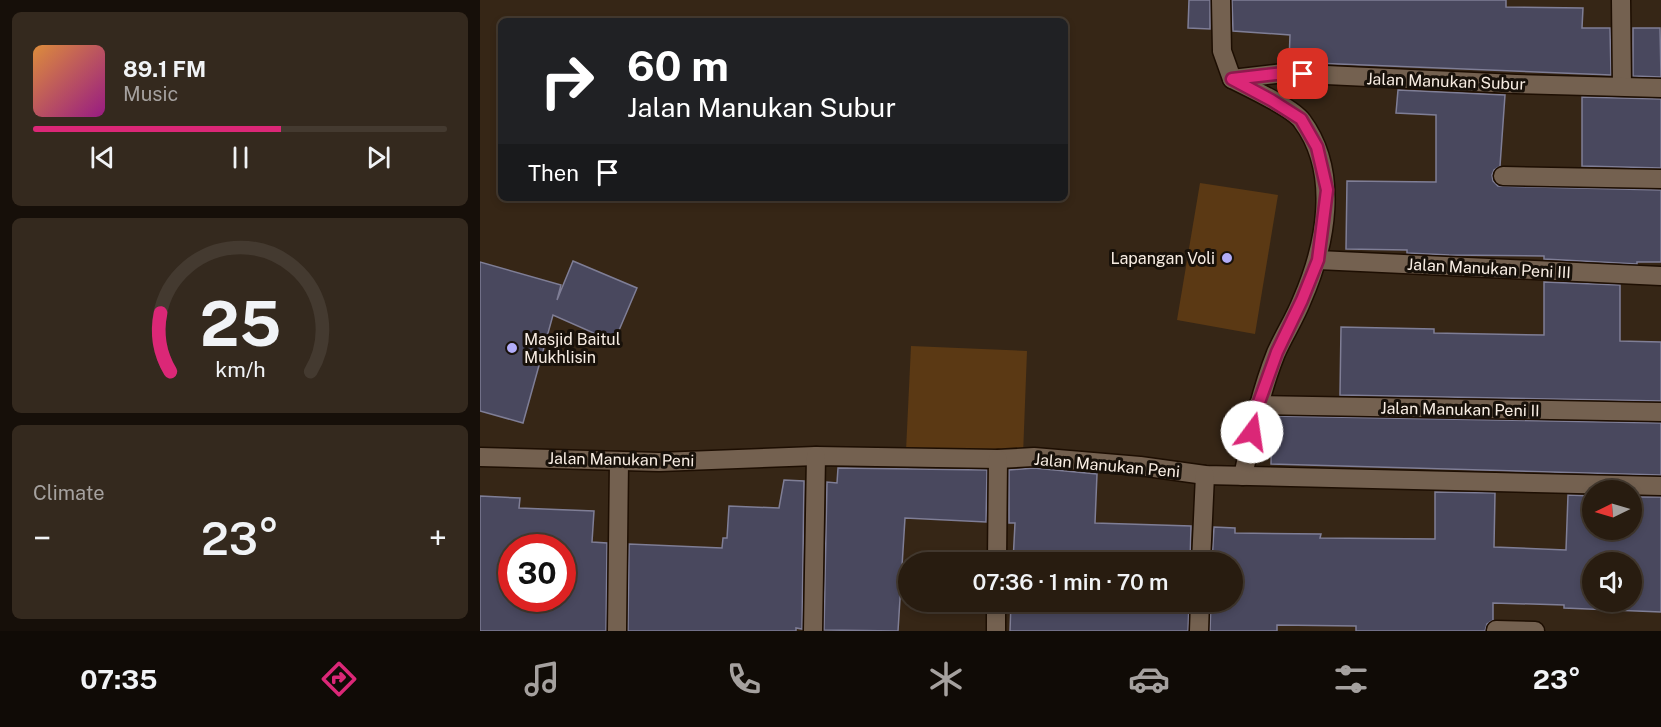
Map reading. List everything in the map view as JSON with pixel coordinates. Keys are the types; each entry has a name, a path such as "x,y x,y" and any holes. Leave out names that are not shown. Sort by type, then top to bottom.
{"street":[{"path":"1221,0 1222,51 1232,79 1301,119 1317,147 1327,190 1318,260 1277,352 1258,405 1243,476"},
{"path":"1621,0 1622,86"},
{"name":"Jalan Manukan Subur","path":"1232,79 1284,73 1661,88"},
{"path":"1503,176 1661,179"},
{"name":"Jalan Manukan Peni III","path":"1318,260 1661,276"},
{"name":"Jalan Manukan Peni II","path":"1258,405 1661,412"},
{"path":"813,631 816,456"},
{"name":"Jalan Manukan Peni","path":"480,457 659,462 816,456 998,459 1034,457 1205,475 1661,486"},
{"path":"997,552 998,459"},
{"path":"617,631 620,461"},
{"path":"1201,552 1205,475"},
{"path":"996,612 996,631"},
{"path":"1199,631 1200,612"},
{"path":"1496,630 1535,631"}],"shaded area":[{"name":"Lapangan Voli","path":"1200,183 1278,195 1255,334 1177,320"},
{"path":"911,346 1027,351 1023,455 906,451"}],"building":[{"path":"1189,0 1210,0 1210,29 1188,28"},
{"path":"1232,0 1506,0 1506,7 1583,8 1582,28 1610,28 1611,75 1289,62 1290,35 1233,31"},
{"path":"1633,28 1660,28 1661,77 1633,76"},
{"path":"1398,90 1505,95 1500,166 1494,170 1492,175 1493,181 1498,186 1661,190 1661,262 1637,262 1637,264 1544,259 1544,256 1449,255 1407,253 1407,250 1346,249 1347,181 1436,182 1436,115 1396,113"},
{"path":"1582,97 1661,99 1661,168 1582,166"},
{"name":"Masjid Baitul Mukhlisin","path":"573,261 637,288 614,342 553,315 523,423 480,411 480,262 561,285 557,300"},
{"path":"1544,282 1620,285 1620,341 1661,342 1661,401 1340,395 1341,327 1434,329 1434,333 1544,335"},
{"path":"1272,416 1661,423 1661,475 1271,464"},
{"path":"838,468 987,470 986,522 905,518 903,552 898,552 898,631 824,630 827,482 837,483"},
{"path":"1034,468 1097,474 1095,523 1191,526 1190,552 1014,552 1015,523 1009,523 1009,470"},
{"path":"784,480 804,481 802,629 796,628 796,631 628,631 629,544 722,548 723,538 727,538 729,506 779,508"},
{"path":"1435,492 1495,493 1494,547 1566,550 1568,495 1582,496 1582,540 1642,540 1642,497 1661,497 1661,612 1642,611 1642,552 1582,552 1582,609 1564,608 1564,605 1493,603 1493,620 1487,624 1485,631 1356,631 1356,626 1277,625 1277,631 1210,631 1211,612 1243,612 1243,552 1213,552 1214,527 1235,528 1235,533 1321,534 1320,538 1435,539"},
{"path":"480,496 520,498 519,508 594,511 592,542 607,543 606,631 480,631"},
{"path":"1011,612 1189,612 1188,631 1010,631"}],"place":[{"name":"Lapangan Voli","path":"1227,258"},
{"name":"Masjid Baitul Mukhlisin","path":"512,348"}],"route":[{"path":"1252,432 1258,405 1277,352 1318,260 1327,190 1317,147 1301,119 1232,79 1284,73 1303,74"}]}
